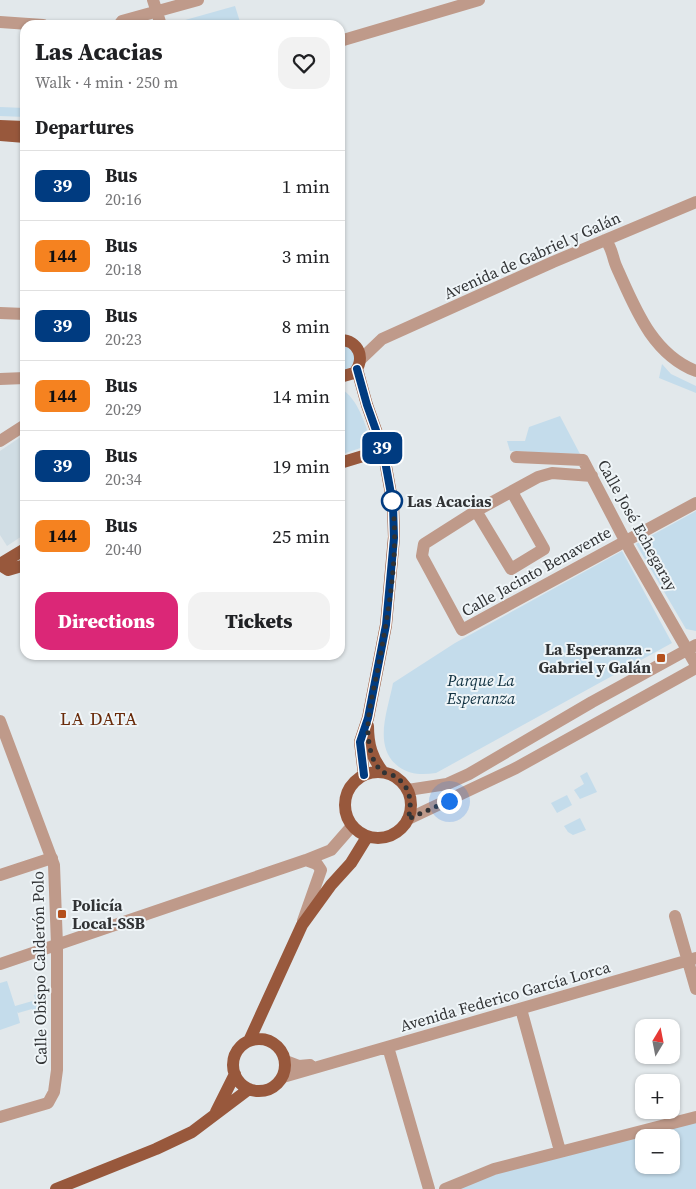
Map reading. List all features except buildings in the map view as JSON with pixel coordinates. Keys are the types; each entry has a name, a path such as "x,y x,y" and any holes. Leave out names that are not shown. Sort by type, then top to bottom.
{"main road":[{"path":"0,126 20,127"},
{"path":"0,135 20,137"},
{"path":"345,341 360,354 359,364 367,405 383,450 393,505 394,538 386,625 368,718 360,742 364,775"},
{"path":"345,376 354,373 359,364"},
{"path":"345,380 367,405"},
{"path":"345,461 383,450"},
{"path":"20,552 0,565 8,570 20,566"},
{"path":"368,718 370,748 376,763 383,772 398,779 408,790 411,810 408,819 396,833 386,837 367,836 352,826 347,818 346,798 349,788 364,775 383,772"},
{"path":"215,1114 235,1074 235,1055 239,1048 249,1041 302,925 331,885 351,863 367,836"},
{"path":"262,1013 266,1040"},
{"path":"235,1074 242,1085 257,1091 272,1088 283,1077 286,1061 277,1045 266,1040 249,1041"},
{"path":"56,1189 156,1149 192,1132 249,1089"}],"street":[{"path":"125,20 155,6 198,0"},
{"path":"345,40 479,0"},
{"path":"155,6 159,20"},
{"path":"0,22 20,23"},
{"name":"Avenida de Gabriel y Galán","path":"345,340 382,339 582,250 696,202"},
{"path":"611,255 622,233"},
{"path":"605,240 605,248 611,255 642,320 659,348 687,368 696,372"},
{"path":"582,250 611,255"},
{"path":"0,313 20,314"},
{"name":"Avenida de Gabriel y Galán","path":"359,364 382,339"},
{"path":"0,379 20,378"},
{"path":"0,441 20,427"},
{"name":"Calle José Echegaray","path":"516,457 583,460 626,540 692,648 696,666"},
{"path":"512,492 544,549 511,569 476,511 538,477 552,472 592,476"},
{"name":"Calle Jacinto Benavente","path":"476,511 424,544 422,556 462,630 696,503"},
{"path":"408,790 447,784 469,774 592,702 692,648"},
{"path":"408,819 516,768 696,666"},
{"name":"Calle Obispo Calderón Polo","path":"0,721 52,858 57,945 57,1070 54,1092 48,1103 0,1117"},
{"path":"0,964 306,860 331,850 352,826"},
{"path":"0,875 52,858"},
{"path":"302,925 321,870 317,864 306,860"},
{"path":"675,916 692,959 696,990"},
{"name":"Avenida Federico García Lorca","path":"283,1077 692,959"},
{"path":"521,1009 560,1150"},
{"path":"388,1047 429,1189"},
{"name":"Avenida Federico García Lorca","path":"286,1061 299,1066 323,1064"},
{"path":"445,1189 494,1169 560,1150 696,1117"}],"shaded area":[{"path":"20,437 20,537 7,546 0,535 0,451"}],"green space":[{"path":"235,6 239,20 185,20"},
{"path":"0,107 20,108 20,117 0,116"},
{"path":"345,345 352,347 356,364 345,370"},
{"path":"662,364 671,374 696,386 696,393 659,378"},
{"path":"345,392 357,406 372,444 345,453"},
{"path":"560,416 580,454 510,451 507,441 525,441 529,427"},
{"path":"696,511 696,631 686,629 636,544"},
{"name":"Parque La Esperanza","path":"622,551 672,643 436,773 421,774 408,772 391,759 386,749 384,728 393,683 455,643"},
{"path":"587,772 597,792 580,799 574,790 584,784 580,776"},
{"path":"567,795 572,805 557,813 551,803"},
{"path":"580,818 586,830 573,835 568,832 564,826"},
{"path":"7,981 15,1006 36,1000 34,995 41,993 42,1016 36,1018 32,1009 18,1013 17,1011 20,1023 0,1030 0,983"},
{"path":"696,1117 696,1189 445,1189 635,1134 635,1174 680,1174 680,1129 654,1129"}],"bus line":[{"name":"39","path":"357,369 383,450 393,505 394,538 386,625 368,718 360,742 364,775"}],"place":[{"name":"Las Acacias","path":"392,501"},
{"name":"La Esperanza - Gabriel y Galán","path":"661,658"},
{"name":"Policía Local-SSB","path":"62,914"}],"district":[{"name":"LA DATA","path":"99,718"}],"route":[{"path":"392,501 394,538 386,625 368,718 370,748 376,763 383,772 402,782 408,790 411,810 408,819 449,801"}]}
